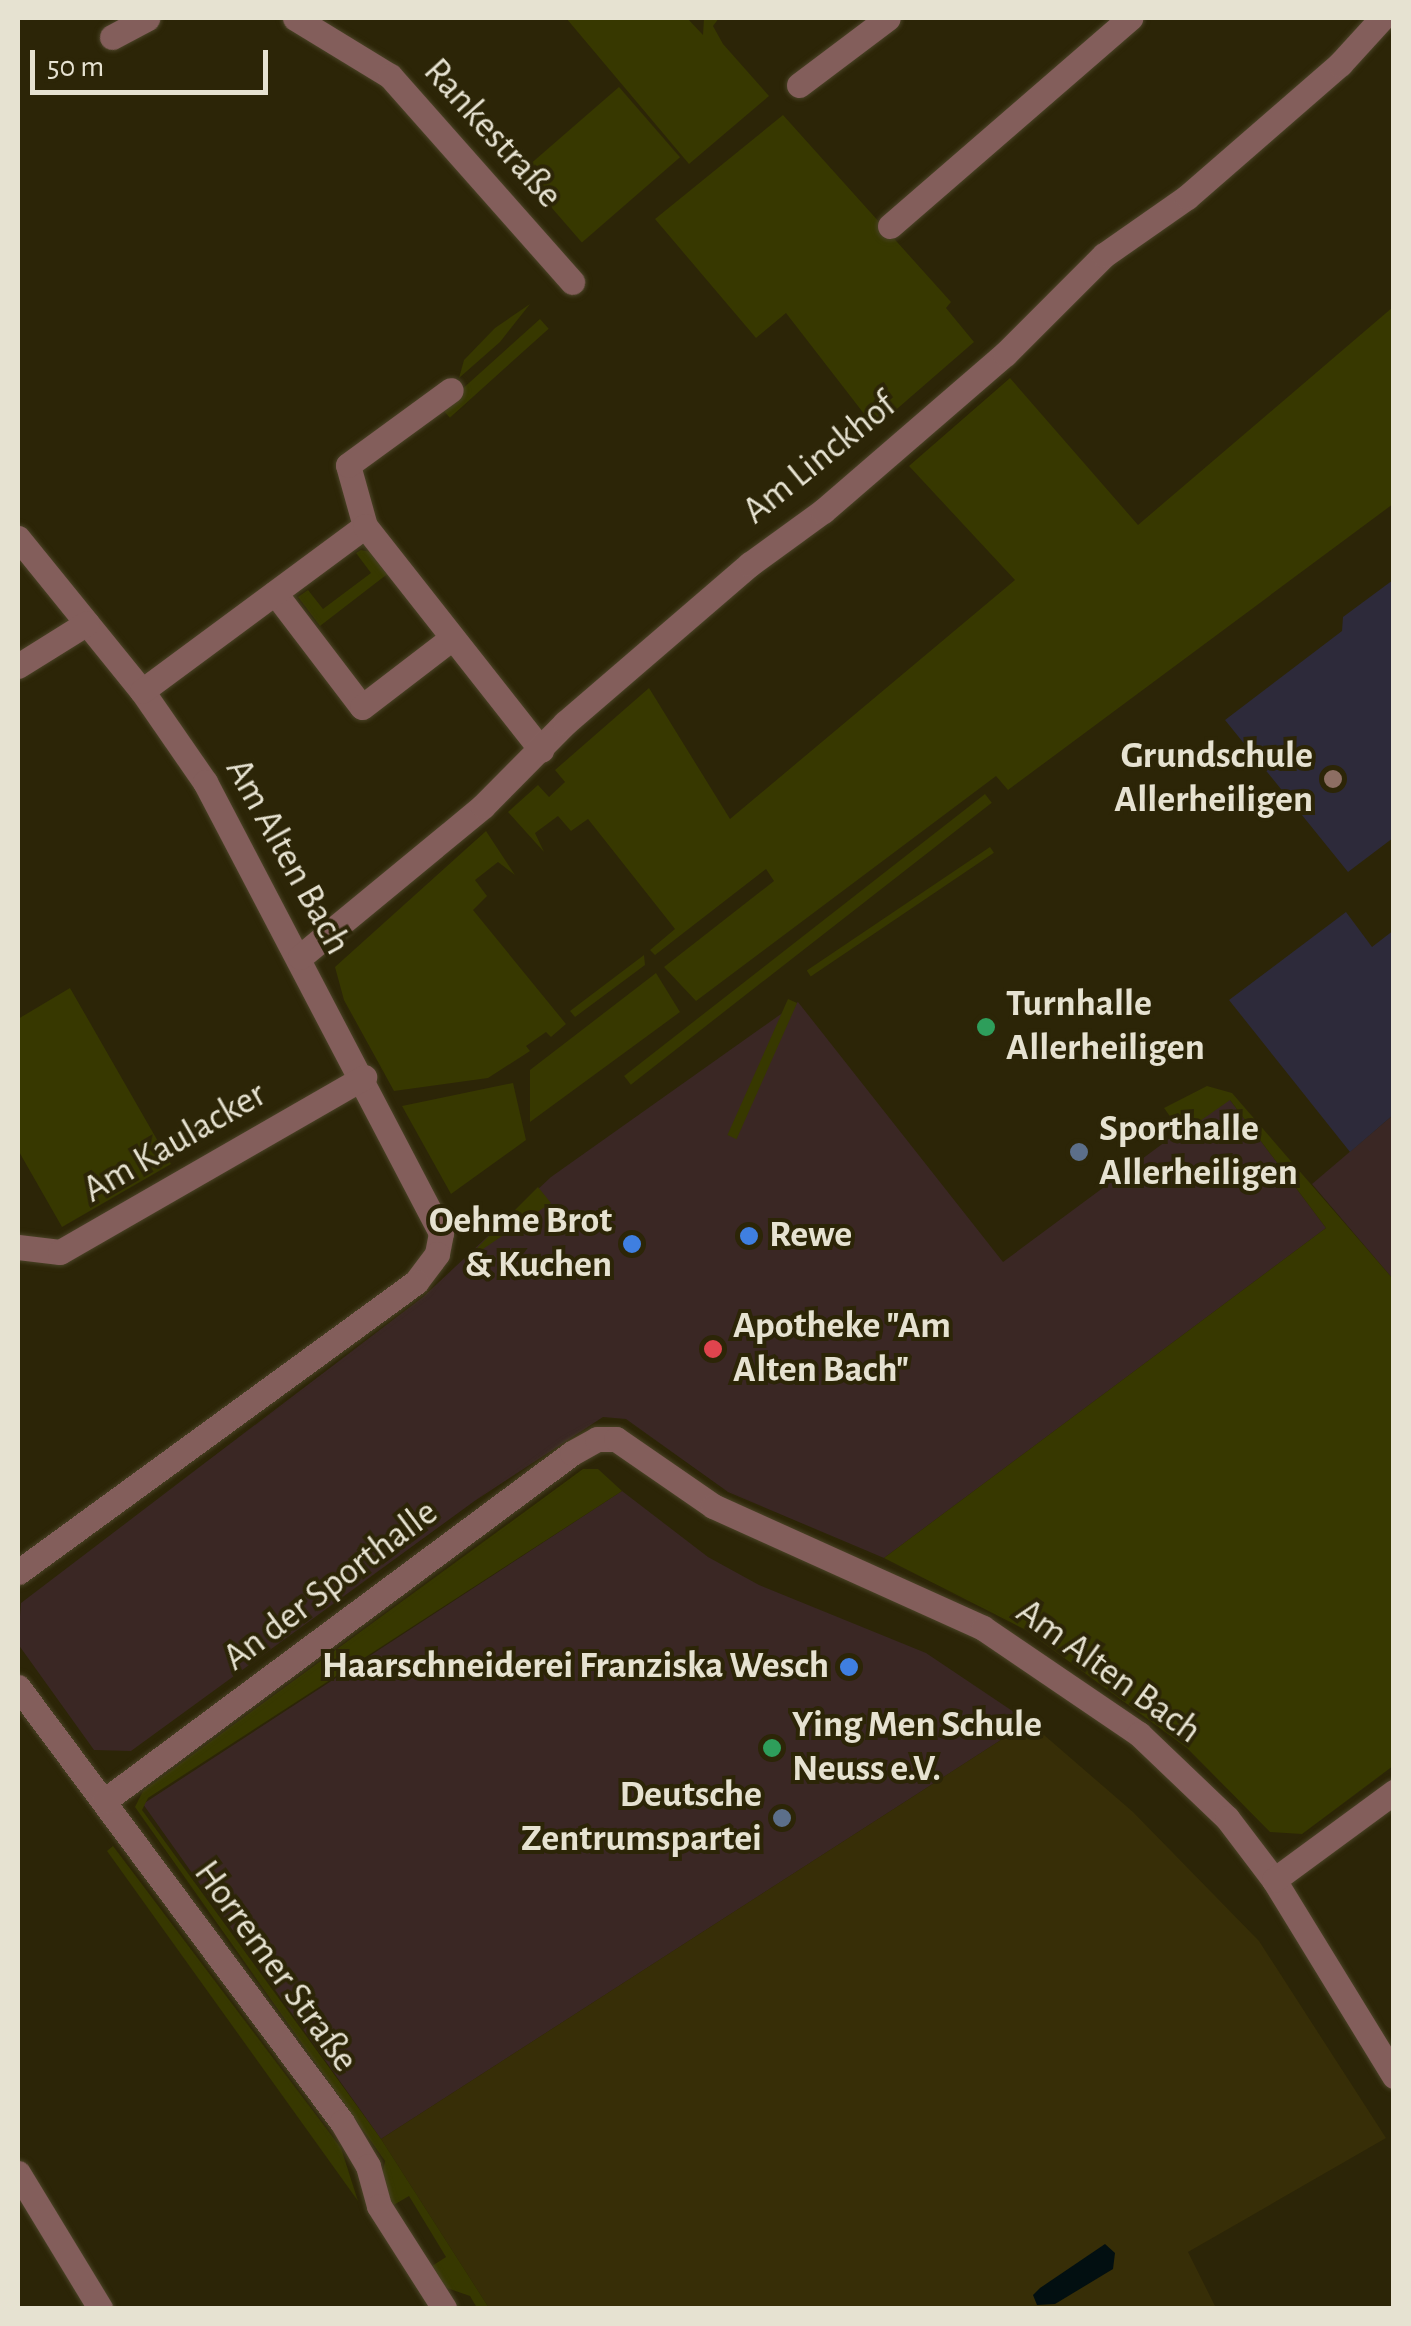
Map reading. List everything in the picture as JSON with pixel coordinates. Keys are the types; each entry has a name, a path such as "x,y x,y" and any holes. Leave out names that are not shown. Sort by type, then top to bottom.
{"street":[{"path":"112,38 147,18"},
{"name":"Rankestraße","path":"294,18 390,76 572,282"},
{"path":"798,84 888,18"},
{"path":"890,226 1130,18"},
{"name":"Am Linckhof","path":"300,957 407,872 741,571 823,510 1062,304 1113,248 1187,196 1340,64 1382,18"},
{"path":"451,390 348,465 364,526 541,750"},
{"path":"142,691 364,526"},
{"name":"Am Alten Bach","path":"18,538 142,691 205,782 434,1210 440,1241 416,1282 18,1572"},
{"path":"275,593 362,707 452,638"},
{"path":"18,666 86,623"},
{"name":"Am Kaulacker","path":"18,1247 60,1252 364,1077"},
{"name":"Am Alten Bach","path":"607,1438 624,1442 713,1506 970,1621 1061,1675 1180,1770 1274,1880 1394,2076"},
{"name":"An der Sporthalle","path":"104,1801 572,1453 607,1438"},
{"name":"Horremer Straße","path":"18,1687 342,2122 368,2166 379,2206 444,2308"},
{"path":"1274,1880 1394,1792"},
{"path":"21,2188 100,2308"}],"shaded area":[{"path":"566,18 687,18 703,35 704,18 719,18 713,26 723,44 769,96 689,164"},
{"path":"619,87 680,157 582,242 521,172"},
{"path":"783,115 951,302 946,308 974,342 875,428 786,313 756,338 655,219"},
{"path":"530,304 500,342 459,378 464,360 495,328"},
{"path":"1393,307 1393,504 1008,790 996,776 696,1001 664,967 774,881 766,869 655,955 650,950 675,929 588,819 571,831 558,816 535,833 544,852 508,812 538,785 549,797 565,782 555,770 649,688 730,819 1015,580 909,466 1010,378 1138,525"},
{"path":"540,319 549,329 450,418 441,408"},
{"path":"356,553 376,553 390,572 320,626 298,597 308,590 323,609 371,573"},
{"name":"Grundschule Allerheiligen","path":"1393,580 1393,838 1348,872 1225,720 1342,631 1343,617"},
{"path":"985,794 992,803 631,1085 624,1076"},
{"path":"486,831 515,875 498,862 475,880 487,896 473,910 566,1024 551,1037 546,1032 526,1046 530,1051 488,1078 394,1091 344,1000 335,967"},
{"path":"990,847 994,853 811,976 807,971"},
{"path":"1346,912 1372,947 1394,930 1393,1115 1350,1152 1229,1000"},
{"path":"644,955 645,965 575,1017 570,1011"},
{"path":"656,973 680,1012 530,1122 530,1070"},
{"path":"70,988 171,1164 62,1227 18,1150 18,1019"},
{"path":"788,999 797,1003 737,1139 727,1135"},
{"path":"798,1002 1003,1262 1227,1096 1326,1228 884,1558 728,1492 626,1419 603,1417 476,1500 131,1751 94,1750 18,1644 21,1603 423,1297 551,1177"},
{"path":"513,1083 526,1140 451,1194 402,1106"},
{"path":"1207,1086 1232,1093 1393,1279 1393,1766 1302,1834 1270,1832 1187,1748 1026,1630 884,1558 1326,1228 1230,1100 1183,1133 1177,1126 1164,1108"},
{"path":"1393,1115 1393,1279 1312,1184"},
{"path":"538,1187 551,1203 474,1255 475,1250"},
{"path":"583,1469 598,1469 622,1491 148,1798 142,1810 381,2139 489,2308 477,2308 470,2296 444,2287 429,2268 446,2257 409,2196 392,2206 382,2177 385,2161 135,1807 143,1791"},
{"path":"622,1491 708,1557 759,1585 926,1653 1029,1722 381,2139 143,1804"},
{"path":"1029,1722 1133,1812 1259,1941 1386,2138 1188,2252 1216,2308 489,2308 381,2139"},
{"path":"113,1846 341,2148 358,2201 107,1851"},
{"path":"1105,2244 1115,2253 1113,2269 1055,2304 1037,2305 1033,2295 1040,2288"}],"place":[{"name":"Grundschule Allerheiligen","path":"1333,779"},
{"name":"Turnhalle Allerheiligen","path":"986,1027"},
{"name":"Sporthalle Allerheiligen","path":"1079,1152"},
{"name":"Rewe","path":"749,1236"},
{"name":"Oehme Brot & Kuchen","path":"632,1244"},
{"name":"Apotheke \"Am Alten Bach\"","path":"713,1349"},
{"name":"Haarschneiderei Franziska Wesch","path":"849,1667"},
{"name":"Ying Men Schule Neuss e.V.","path":"772,1748"},
{"name":"Deutsche Zentrumspartei","path":"782,1818"}]}
